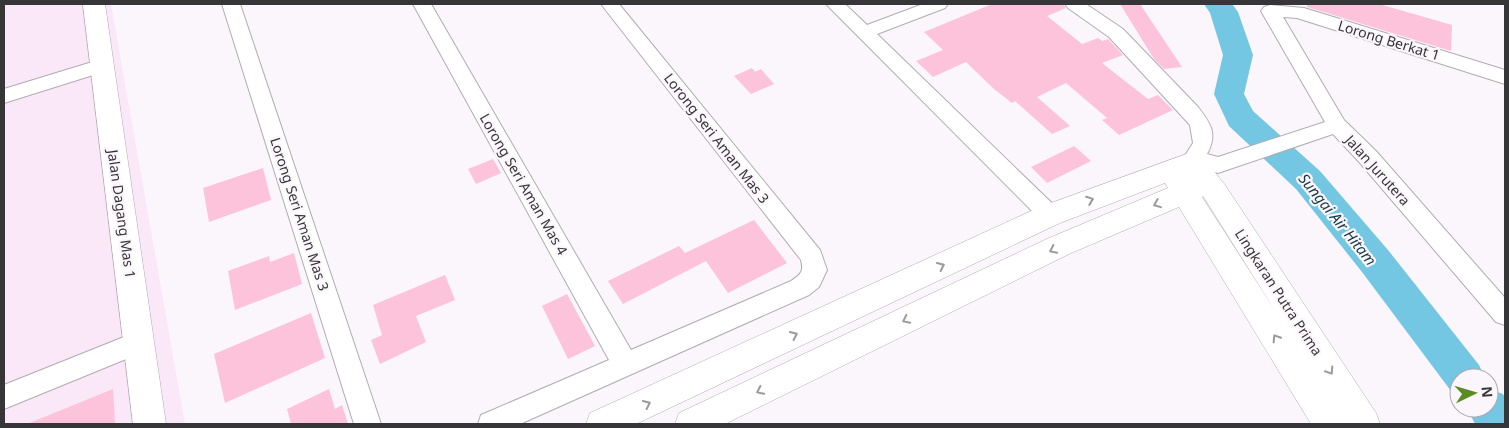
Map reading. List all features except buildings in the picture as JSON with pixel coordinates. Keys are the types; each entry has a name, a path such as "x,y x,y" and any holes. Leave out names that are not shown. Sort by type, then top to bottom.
{"main road":[{"name":"Jalan Dagang Mas 1","path":"94,4 150,424"},
{"path":"602,424 1050,215 1201,172"},
{"path":"691,424 1059,246 1201,172"},
{"name":"Lingkaran Putra Prima","path":"1201,172 1329,424"},
{"name":"Lingkaran Putra Prima","path":"1201,172 1364,424"}],"street":[{"name":"Lorong Seri Aman Mas 3","path":"231,4 368,424"},
{"name":"Lorong Seri Aman Mas 4","path":"422,4 626,365"},
{"name":"Lorong Seri Aman Mas 3","path":"610,4 812,257 816,270 814,276 800,288 626,365"},
{"path":"835,4 1050,215"},
{"path":"865,32 939,4"},
{"path":"1074,4 1116,33 1191,112 1200,124 1203,143 1201,172 1337,125"},
{"name":"Lorong Berkat 1","path":"1270,12 1298,12 1505,77"},
{"name":"Jalan Jurutera","path":"1270,12 1337,125 1368,157 1505,315"},
{"path":"4,96 102,65"},
{"path":"4,396 139,342"},
{"path":"491,424 626,365"}],"shaded area":[{"path":"4,4 111,4 185,424 4,424"}],"waterway":[{"name":"Sungai Air Hitam","path":"1218,4 1224,12 1238,55 1229,94 1240,118 1308,180 1375,261 1457,368"},
{"name":"Sungai Air Hitam","path":"1496,418 1500,424"}]}
